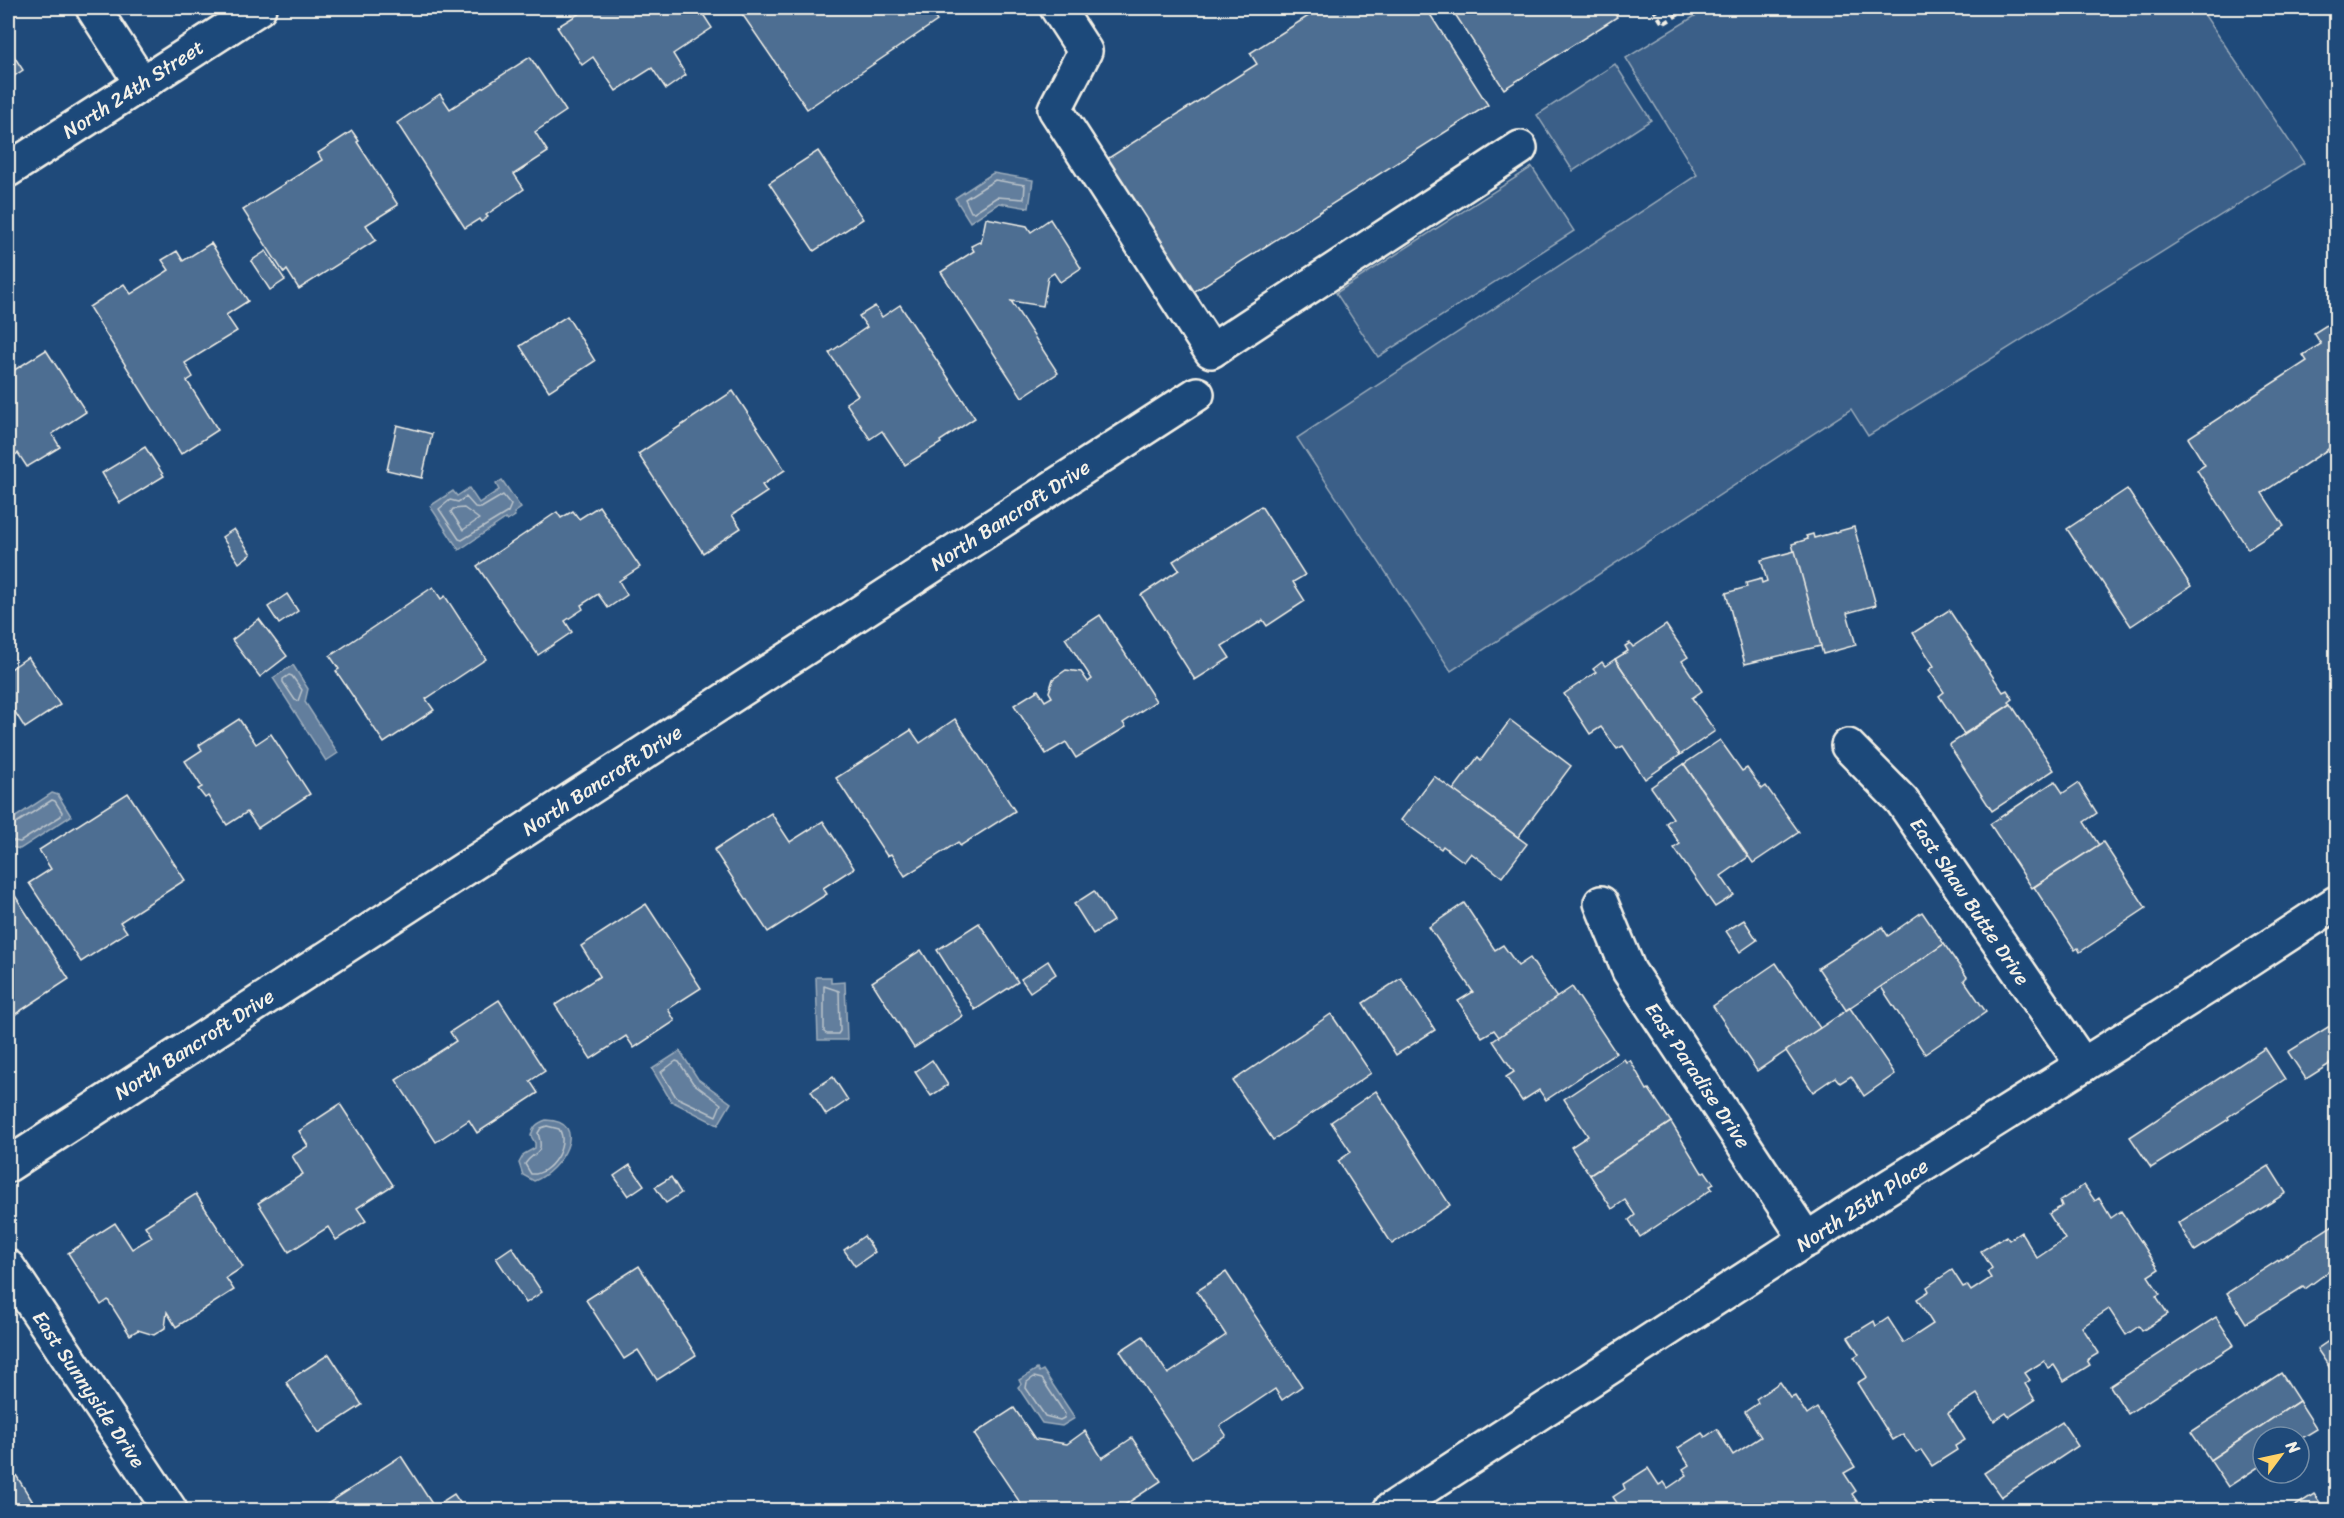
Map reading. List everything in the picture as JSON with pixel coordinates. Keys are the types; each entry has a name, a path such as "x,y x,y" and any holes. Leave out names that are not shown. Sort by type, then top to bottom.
{"street":[{"path":"93,8 142,84"},
{"name":"North 24th Street","path":"8,170 259,8"},
{"path":"1057,8 1085,51 1054,109 1211,351 1520,148"},
{"name":"North Bancroft Drive","path":"8,1165 1197,394"},
{"name":"East Shaw Butte Drive","path":"1848,746 1902,801 2083,1065"},
{"name":"East Paradise Drive","path":"1601,903 1629,971 1807,1240"},
{"name":"North 25th Place","path":"1390,1510 1807,1240 2337,903"},
{"name":"East Sunnyside Drive","path":"8,1267 170,1510"}],"path":[{"path":"1653,8 1663,24 1689,8"}],"shaded area":[{"path":"1708,8 2200,8 2304,163 1868,436 1851,409 1451,671 1297,438 1697,175 1626,58"},
{"path":"1615,64 1651,120 1573,171 1537,115"},
{"path":"1532,167 1574,231 1378,357 1336,293"}],"water":[{"path":"993,173 1033,180 1029,208 999,203 970,222 955,198"},
{"path":"502,480 521,508 514,513 515,516 507,521 505,519 459,550 430,506 453,491 457,496 469,488 479,503 499,490 496,484"},
{"path":"293,665 308,689 305,702 338,753 326,761 273,678"},
{"path":"52,793 58,795 71,816 20,849 11,847 8,842 8,822"},
{"path":"816,977 831,977 831,983 845,982 847,1040 818,1040"},
{"path":"680,1051 698,1079 731,1103 718,1125 671,1101 652,1069"},
{"path":"546,1120 560,1123 567,1129 569,1137 561,1158 544,1176 534,1181 523,1175 519,1163 524,1154 535,1148 531,1136 534,1128"},
{"path":"1037,1369 1039,1372 1043,1370 1075,1418 1062,1426 1042,1423 1018,1387 1021,1384 1019,1380"}],"building":[{"path":"588,8 699,8 712,28 673,54 686,75 666,89 652,68 616,91 593,57 582,65 557,27"},
{"path":"738,8 928,8 937,21 807,109"},
{"path":"1321,8 1426,8 1488,105 1192,293 1107,159 1257,64 1250,53"},
{"path":"1451,8 1611,8 1617,17 1504,89"},
{"path":"8,47 23,70 8,80"},
{"path":"530,57 566,111 535,132 548,152 514,174 524,189 486,215 488,217 481,222 479,219 465,228 397,123 440,94 450,109"},
{"path":"352,131 398,205 366,225 376,240 299,289 287,270 284,273 243,210 322,160 318,153"},
{"path":"818,151 863,219 814,251 769,183"},
{"path":"986,218 1027,226 1031,232 1050,219 1081,268 1060,282 1054,273 1048,277 1043,306 1011,301 1058,373 1022,397 941,272 974,251 971,246 981,243"},
{"path":"211,243 248,301 226,315 237,331 185,363 193,377 187,381 218,430 181,454 89,307 124,284 131,294 169,270 162,260 177,251 183,261"},
{"path":"266,251 285,280 270,290 251,261"},
{"path":"900,305 975,418 940,441 941,443 905,465 882,431 870,439 846,403 858,395 829,353 867,327 859,316 875,306 882,317"},
{"path":"567,316 595,361 549,391 520,346"},
{"path":"2336,319 2336,444 2262,493 2284,526 2248,549 2197,470 2205,465 2188,438 2307,361 2303,355 2321,344 2314,333"},
{"path":"46,350 86,412 52,434 60,447 27,467 18,453 8,460 8,374"},
{"path":"733,391 785,470 762,485 767,492 732,515 741,528 703,553 638,454"},
{"path":"397,425 432,434 422,478 387,470"},
{"path":"145,447 164,476 120,503 102,473"},
{"path":"2127,489 2191,586 2131,626 2067,529"},
{"path":"599,506 640,567 619,581 627,595 608,608 598,594 581,605 583,609 565,621 572,632 538,655 477,566 557,512 561,518 573,511 579,519"},
{"path":"1261,506 1305,575 1293,582 1305,601 1267,626 1263,620 1222,646 1230,658 1195,680 1141,595 1179,570 1173,561"},
{"path":"1854,527 1876,605 1847,613 1856,645 1823,654 1792,544 1808,539 1806,536 1813,534 1814,538"},
{"path":"234,529 251,554 239,563 222,537"},
{"path":"1795,551 1821,646 1745,664 1726,593 1747,587 1746,583 1761,579 1762,583 1767,581 1761,560"},
{"path":"433,587 441,599 445,596 486,659 426,699 434,710 384,743 336,671 339,669 330,656"},
{"path":"287,594 298,611 279,624 268,607"},
{"path":"1949,610 2003,692 2007,690 2013,699 2009,702 2011,704 1964,734 1939,696 1944,692 1929,670 1934,666 1913,633"},
{"path":"1100,615 1156,701 1123,723 1126,727 1076,758 1066,742 1046,754 1014,705 1038,690 1045,701 1052,697 1049,692 1053,679 1066,670 1081,672 1088,682 1092,679 1065,638"},
{"path":"259,619 287,656 260,677 232,640"},
{"path":"1666,625 1688,657 1682,661 1702,691 1692,698 1715,731 1680,755 1615,659 1628,651 1625,646 1630,643 1633,647"},
{"path":"28,657 60,705 25,728 8,701 8,671"},
{"path":"1615,659 1680,755 1645,779 1623,746 1617,749 1601,727 1590,734 1564,694 1596,672 1593,669 1602,662 1605,666"},
{"path":"2011,704 2054,770 1992,811 1949,745"},
{"path":"239,719 256,744 271,734 310,794 258,828 247,812 227,825 208,796 205,798 198,789 202,787 185,761 202,750 199,745"},
{"path":"955,719 1015,811 960,846 958,842 905,876 891,854 887,856 836,778 911,730 920,743"},
{"path":"1510,720 1571,766 1518,837 1453,790 1478,757 1481,760"},
{"path":"1720,740 1742,771 1747,768 1762,789 1766,786 1799,832 1753,863 1684,764"},
{"path":"1684,764 1748,857 1721,876 1734,895 1715,907 1674,848 1680,844 1666,823 1673,818 1651,787"},
{"path":"1434,776 1527,844 1502,877 1471,853 1464,862 1443,846 1441,849 1401,820"},
{"path":"2055,781 2063,793 2078,783 2097,813 2084,822 2099,845 2032,888 1990,824"},
{"path":"128,793 185,880 120,922 127,932 81,962 29,883 51,869 39,850"},
{"path":"771,813 790,842 823,821 854,868 823,888 827,894 768,932 714,850"},
{"path":"2103,842 2146,908 2080,952 2078,948 2075,950 2034,887"},
{"path":"8,885 69,979 8,1019"},
{"path":"1094,891 1113,921 1093,934 1074,904"},
{"path":"1464,903 1495,950 1503,945 1518,966 1530,958 1557,998 1499,1037 1494,1030 1482,1037 1458,1001 1473,992 1429,927"},
{"path":"646,904 701,988 668,1009 675,1021 634,1048 626,1036 591,1059 555,1005 600,976 581,946"},
{"path":"1922,912 1944,944 1846,1010 1818,968 1882,927 1888,936"},
{"path":"1744,920 1757,940 1740,952 1726,931"},
{"path":"979,923 1018,982 975,1010 937,950"},
{"path":"1944,944 1967,977 1964,980 1986,1012 1925,1054 1881,987"},
{"path":"921,950 963,1016 914,1048 872,982"},
{"path":"1048,961 1056,974 1030,992 1021,979"},
{"path":"1776,963 1820,1028 1757,1071 1713,1006"},
{"path":"1401,978 1435,1030 1396,1055 1363,1003"},
{"path":"1572,987 1616,1053 1546,1100 1539,1090 1522,1101 1506,1077 1514,1072 1493,1041"},
{"path":"499,1000 545,1071 530,1081 538,1093 477,1133 469,1120 436,1142 396,1080 456,1041 450,1032"},
{"path":"1850,1008 1895,1074 1864,1096 1851,1076 1840,1083 1835,1077 1813,1092 1786,1051"},
{"path":"1331,1014 1371,1073 1273,1140 1233,1081"},
{"path":"2336,1022 2336,1060 2306,1079 2288,1052"},
{"path":"2265,1048 2285,1079 2228,1117 2229,1119 2151,1168 2130,1137"},
{"path":"1624,1059 1626,1062 1630,1060 1647,1090 1649,1089 1671,1122 1590,1175 1571,1147 1588,1136 1564,1099"},
{"path":"932,1060 948,1085 931,1096 915,1072"},
{"path":"833,1077 848,1100 826,1115 811,1091"},
{"path":"1376,1091 1450,1205 1392,1244 1338,1161 1351,1152 1331,1122"},
{"path":"340,1104 393,1185 357,1208 366,1221 336,1240 328,1227 289,1252 258,1203 303,1174 292,1156 308,1146 299,1131"},
{"path":"1671,1122 1702,1173 1705,1171 1714,1184 1710,1186 1712,1189 1640,1237 1629,1220 1635,1215 1625,1200 1612,1209 1590,1175"},
{"path":"630,1165 644,1185 628,1196 614,1176"},
{"path":"2269,1166 2286,1193 2195,1251 2178,1223"},
{"path":"671,1177 681,1193 666,1203 655,1187"},
{"path":"2084,1185 2095,1201 2099,1198 2111,1218 2121,1211 2159,1269 2148,1276 2160,1294 2156,1296 2168,1314 2142,1331 2139,1326 2126,1335 2109,1309 2082,1327 2099,1353 2087,1360 2090,1365 2064,1381 2054,1365 2048,1368 2044,1361 2025,1373 2030,1380 2025,1384 2035,1400 2009,1417 2006,1413 1994,1421 1977,1394 1948,1413 1965,1440 1955,1446 1957,1450 1932,1466 1921,1450 1916,1453 1903,1434 1893,1440 1857,1383 1867,1377 1854,1357 1859,1354 1848,1337 1874,1321 1876,1326 1888,1318 1904,1343 1933,1324 1917,1299 1929,1291 1927,1287 1952,1270 1963,1287 1967,1285 1971,1291 1991,1278 1987,1272 1992,1268 1981,1251 2006,1236 2009,1240 2021,1232 2037,1258 2065,1239 2049,1214 2062,1206 2060,1201"},
{"path":"196,1194 243,1267 226,1278 234,1290 176,1327 167,1312 165,1328 154,1335 138,1330 130,1335 108,1300 101,1305 68,1253 115,1223 132,1249 152,1237 145,1226"},
{"path":"2336,1223 2336,1266 2305,1289 2303,1287 2246,1323 2227,1293"},
{"path":"864,1236 875,1252 855,1266 844,1250"},
{"path":"512,1247 542,1292 526,1303 496,1258"},
{"path":"639,1266 696,1355 657,1380 638,1350 624,1359 586,1300"},
{"path":"1226,1272 1302,1386 1282,1400 1275,1389 1220,1426 1226,1435 1192,1458 1120,1351 1143,1336 1168,1374 1226,1335 1197,1291"},
{"path":"2216,1317 2234,1345 2128,1414 2110,1386"},
{"path":"2336,1336 2336,1377 2317,1349"},
{"path":"329,1354 362,1405 319,1433 286,1382"},
{"path":"2281,1373 2299,1401 2263,1425 2251,1425 2251,1433 2210,1460 2191,1432"},
{"path":"1780,1382 1791,1398 1795,1396 1807,1415 1817,1408 1855,1467 1844,1473 1856,1491 1852,1494 1863,1510 1808,1510 1805,1506 1799,1510 1622,1510 1613,1497 1625,1489 1623,1484 1648,1468 1659,1485 1664,1482 1668,1488 1687,1475 1683,1469 1689,1465 1678,1448 1702,1433 1705,1437 1717,1429 1733,1455 1761,1437 1745,1412 1758,1403 1756,1399"},
{"path":"2299,1401 2317,1429 2311,1433 2311,1425 2263,1425"},
{"path":"1014,1408 1035,1439 1067,1444 1085,1431 1102,1458 1132,1438 1161,1481 1117,1510 1025,1510 974,1434"},
{"path":"2062,1422 2078,1446 2001,1497 1984,1473"},
{"path":"2251,1433 2251,1472 2228,1487 2210,1460"},
{"path":"401,1456 434,1507 454,1494 465,1510 318,1510"},
{"path":"14,1472 38,1510 8,1510 8,1476"},
{"path":"2314,1494 2325,1510 2289,1510"},
{"path":"1931,1503 1937,1510 1920,1510"}]}
